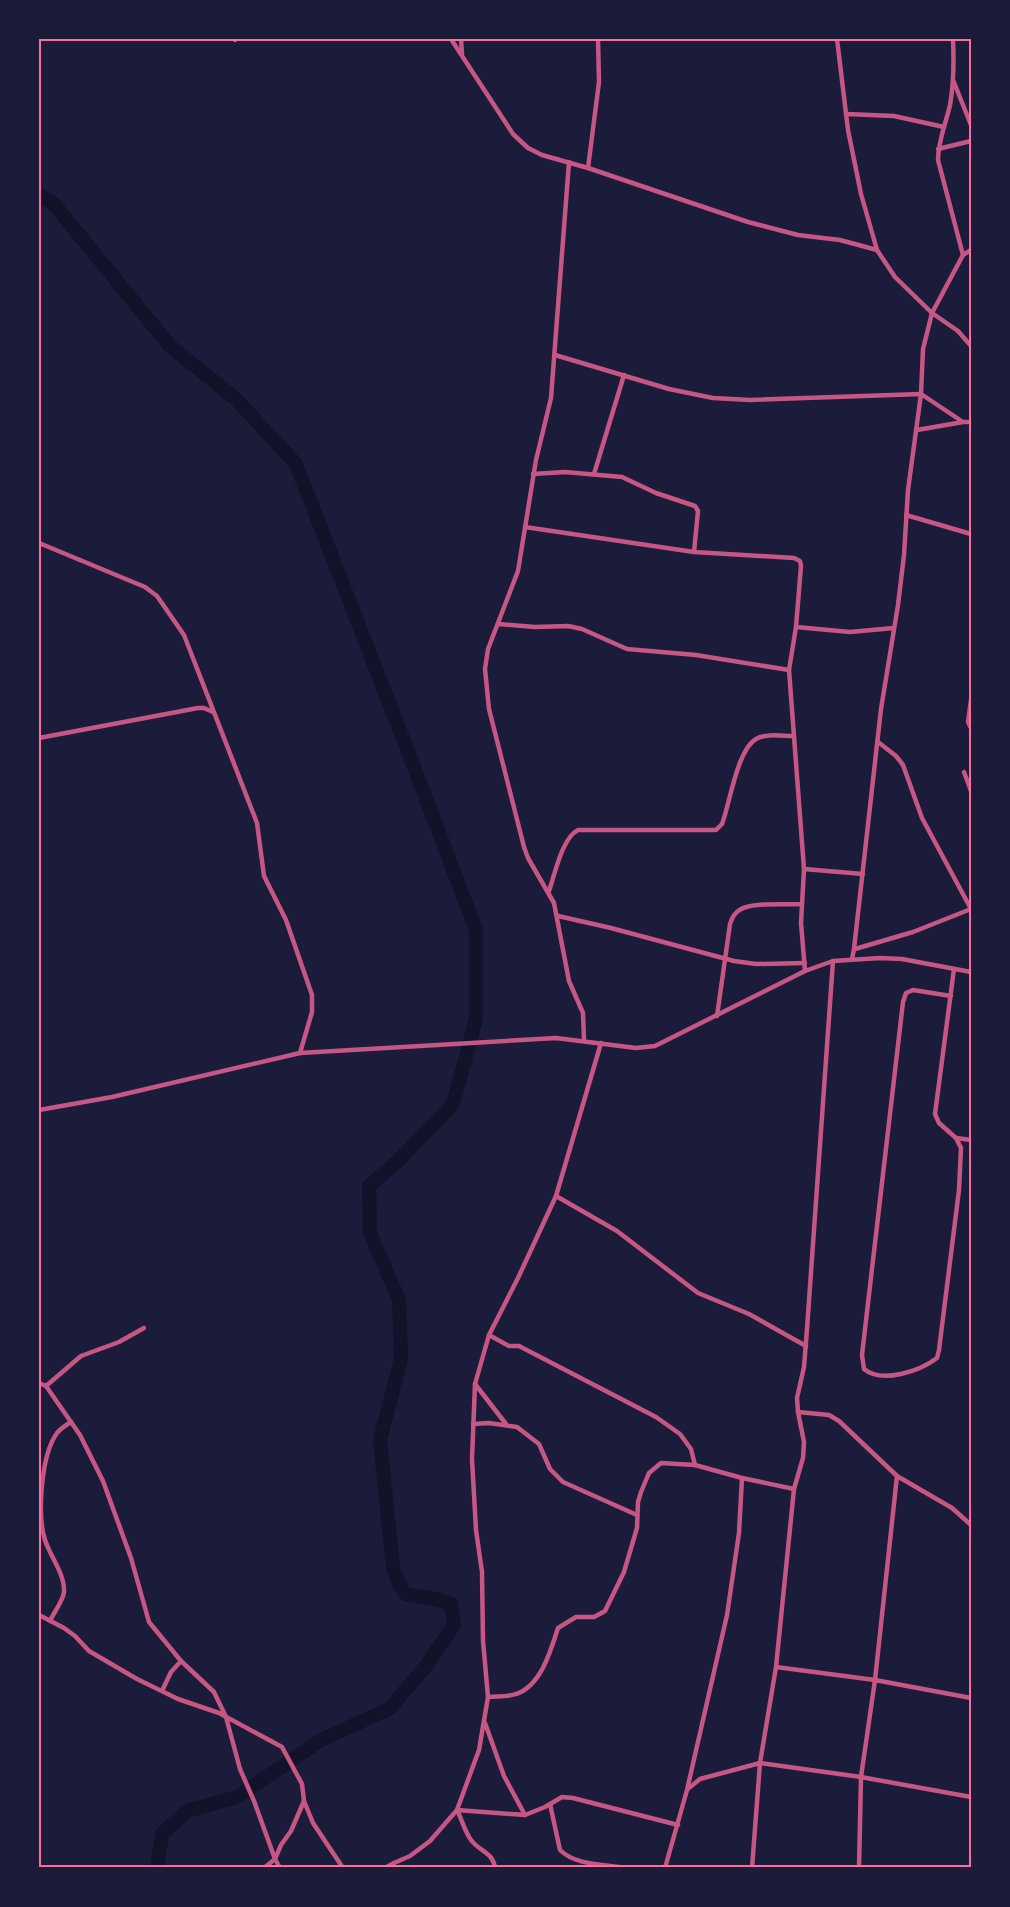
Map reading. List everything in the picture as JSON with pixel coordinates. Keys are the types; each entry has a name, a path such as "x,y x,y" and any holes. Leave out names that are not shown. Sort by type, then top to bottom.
{"street":[{"path":"451,39 513,134 528,148 542,155 588,168 748,222 798,235 840,240 877,250"},
{"path":"461,39 462,54"},
{"path":"588,168 599,82 598,39"},
{"path":"837,39 846,114 861,194 877,250 895,277 932,313 958,331 971,346"},
{"path":"953,39 953,79 950,105 938,149 938,167 963,255"},
{"path":"953,79 971,125"},
{"path":"846,114 894,116 944,127"},
{"path":"938,149 971,141"},
{"path":"569,162 551,398 534,474 518,571 488,649 485,669 489,709 524,847 528,858 549,891 558,916 571,990 584,1013 585,1040"},
{"path":"852,959 884,688 904,555 906,515 921,394 923,349 932,313 963,255 971,250"},
{"path":"555,355 669,389 713,398 750,400 921,394 963,422"},
{"path":"594,474 624,375"},
{"path":"917,430 971,422"},
{"path":"534,474 565,472 631,480 656,493 695,506 698,511 694,552"},
{"path":"906,515 971,534"},
{"path":"525,527 694,552 794,558 800,561 796,627 789,670 804,869 802,904 805,970"},
{"path":"39,543 146,586 158,596 184,635 258,823 264,876 286,920 308,980 312,995 312,1012 300,1053"},
{"path":"498,624 535,627 568,626 582,629 627,649 696,655 789,670"},
{"path":"796,627 850,632 894,628"},
{"path":"971,700 968,722 971,728"},
{"path":"39,738 198,708 213,712"},
{"path":"549,891 567,841 571,833 578,830 716,830 722,824 738,768 747,748 756,739 767,735 793,736"},
{"path":"854,949 913,932 971,909 922,819 903,765 896,756 878,742"},
{"path":"964,772 971,791"},
{"path":"804,869 863,874"},
{"path":"717,1016 730,924 734,915 742,908 802,904"},
{"path":"558,916 725,959 756,964 804,963"},
{"path":"39,1110 112,1097 300,1053 556,1038 636,1048 655,1046 805,970 833,961 880,957 971,972"},
{"path":"752,1868 760,1762 776,1667 794,1489 803,1458 804,1442 797,1398 806,1346 833,961"},
{"path":"951,996 913,990 906,993 903,1002 862,1355 864,1369 877,1375 912,1372 937,1358 959,1190 961,1148 956,1138 939,1123 935,1114 951,996 954,969"},
{"path":"385,1868 393,1866 430,1842 457,1810 479,1750 488,1697 483,1641 482,1572 476,1530 472,1459 475,1384 489,1335 556,1196 601,1043"},
{"path":"956,1138 971,1140"},
{"path":"556,1196 617,1231 698,1293 749,1314 806,1346"},
{"path":"46,1386 81,1356 119,1342 144,1328"},
{"path":"489,1335 509,1346 519,1346 656,1417 680,1434 691,1449 695,1465"},
{"path":"39,1383 46,1386 91,1454 131,1558 149,1622 181,1661 214,1692 226,1716 240,1769 280,1868"},
{"path":"475,1384 507,1424"},
{"path":"798,1412 829,1415 839,1421 897,1476 952,1508 971,1525"},
{"path":"50,1621 64,1591 42,1531 46,1454 55,1435 71,1422"},
{"path":"473,1424 507,1424 517,1427 539,1444 550,1469 563,1482 637,1515"},
{"path":"39,1452 46,1454"},
{"path":"488,1697 514,1695 522,1692 542,1668 552,1649 558,1628 576,1617 594,1617 605,1611 624,1572 637,1528 638,1502 652,1469 661,1463 695,1465 794,1489"},
{"path":"859,1868 861,1777 875,1680 897,1476"},
{"path":"665,1868 687,1790 730,1600 739,1533 742,1478"},
{"path":"39,1616 75,1636 89,1651 137,1679 226,1716 282,1747 302,1784 304,1801 313,1823 343,1868"},
{"path":"162,1691 171,1672 181,1661"},
{"path":"776,1667 875,1680 971,1698"},
{"path":"485,1723 504,1776 525,1815"},
{"path":"687,1790 700,1779 760,1762 971,1797"},
{"path":"457,1810 525,1815 562,1797 678,1825"},
{"path":"264,1868 275,1859 304,1801"},
{"path":"550,1804 560,1850 565,1855 576,1860 626,1868"},
{"path":"457,1810 469,1837 475,1846 489,1853 495,1868"}],"waterway":[{"path":"39,195 53,203 170,346 236,399 296,464 476,930 476,1019 453,1104 398,1161 369,1186 370,1233 399,1300 401,1359 380,1440 393,1568 406,1594 451,1604 454,1625 426,1666 389,1709 321,1740 237,1797 187,1811 162,1834 157,1868"}]}
